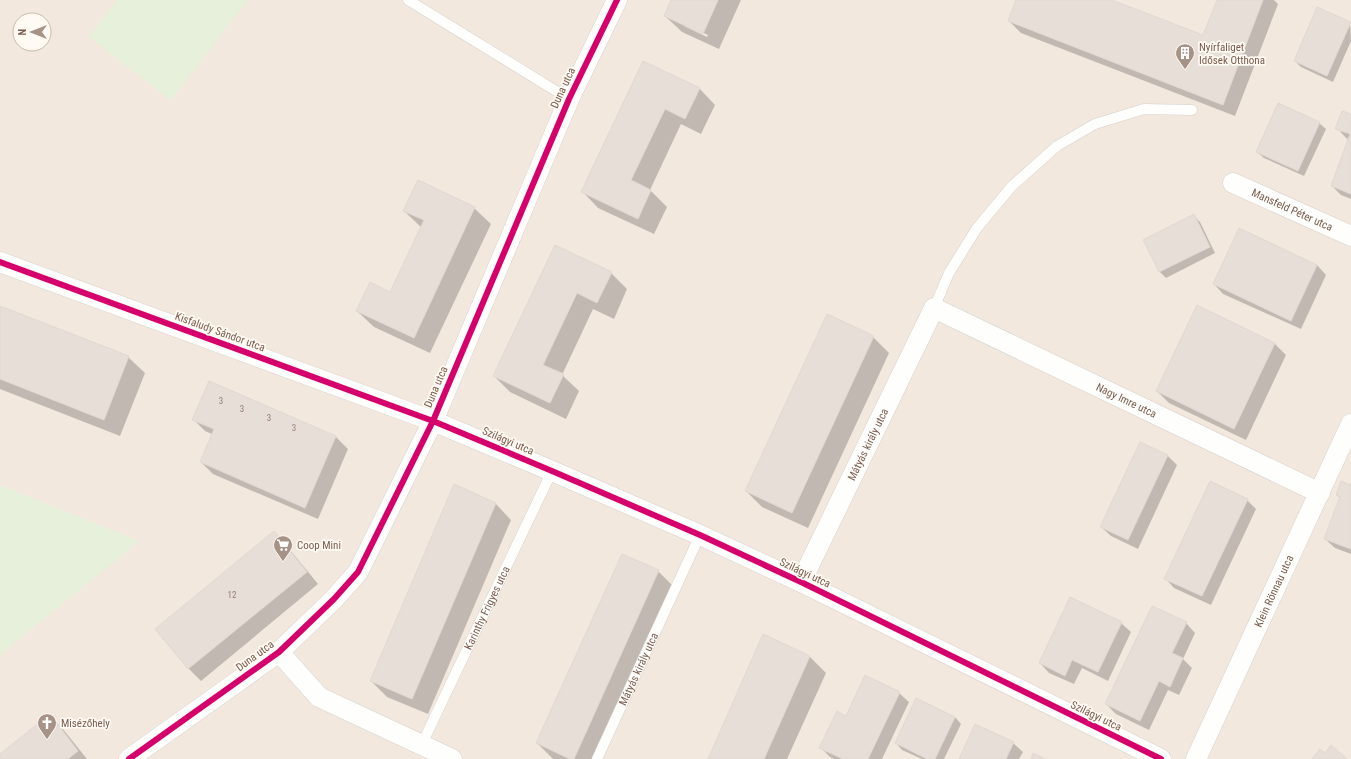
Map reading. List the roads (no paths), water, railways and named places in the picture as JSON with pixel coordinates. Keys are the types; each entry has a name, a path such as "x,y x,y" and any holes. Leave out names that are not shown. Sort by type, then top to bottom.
{"street":[{"name":"Duna utca","path":"129,759 279,652 334,599 358,572 433,421 569,99 617,0"},
{"name":"Mansfeld Péter utca","path":"1233,183 1351,236"},
{"name":"Kisfaludy Sándor utca","path":"0,262 433,421"},
{"name":"Nagy Imre utca","path":"934,308 1320,492"},
{"name":"Mátyás király utca","path":"801,582 934,308"},
{"name":"Szilágyi utca","path":"433,421 700,535 801,582 1160,759"},
{"name":"Klein Rönnau utca","path":"1196,759 1351,424"},
{"path":"279,652 319,696 421,746 452,759"}],"lane":[{"path":"408,0 569,99"},
{"path":"934,308 949,273 977,228 1012,186 1057,146 1095,124 1144,110 1192,110"},
{"name":"Karinthy Frigyes utca","path":"421,746 552,471"},
{"name":"Mátyás király utca","path":"597,759 700,535"}],"place":[{"name":"Nyírfaliget Idősek Otthona","path":"1185,70"},
{"name":"Coop Mini","path":"283,562"},
{"name":"Misézőhely","path":"47,740"}]}
